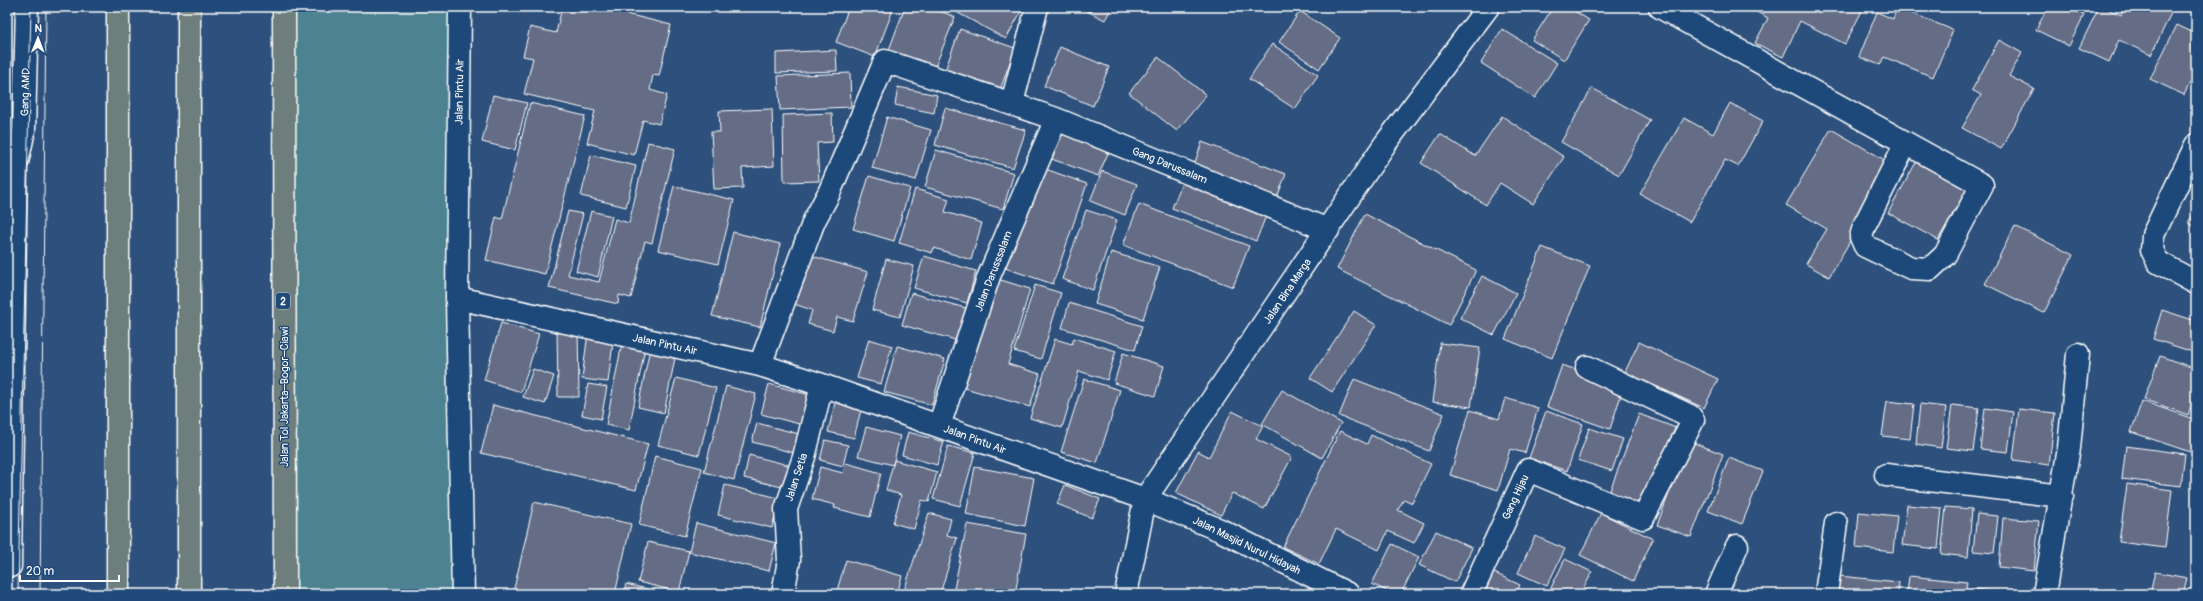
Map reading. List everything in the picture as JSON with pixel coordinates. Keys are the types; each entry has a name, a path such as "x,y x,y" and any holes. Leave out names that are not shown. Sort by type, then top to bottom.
{"highway":[{"path":"118,7 118,594"},
{"path":"189,7 189,594"},
{"name":"Jalan Tol Jakarta–Bogor–Ciawi","path":"284,7 285,594"}],"street":[{"name":"Gang AMD","path":"10,566 9,500 12,166 24,130 27,7"},
{"name":"Jalan Pintu Air","path":"460,7 457,298 760,365 822,385 1145,499"},
{"path":"1012,103 1037,7"},
{"name":"Jalan Bina Marga","path":"1126,594 1145,499 1385,144 1488,7"},
{"path":"1660,7 1982,185 1946,255 1930,269 1911,268 1865,246 1861,237 1864,226 1906,143"},
{"name":"Gang Darussalam","path":"760,365 814,221 829,192 885,61 1056,119 1328,230"},
{"name":"Jalan Darusssalam","path":"939,426 989,276 1056,119"},
{"path":"2196,146 2153,235 2152,250 2158,262 2196,283"},
{"path":"457,298 463,594"},
{"path":"2044,594 2062,496 2078,354"},
{"name":"Gang Hijau","path":"1471,594 1528,470 1643,518 1693,420 1690,416 1587,366"},
{"name":"Jalan Setia","path":"783,594 789,560 786,509 804,457 822,385"},
{"path":"1886,475 2062,496"},
{"name":"Jalan Masjid Nurul Hidayah","path":"1145,499 1220,530 1348,594"},
{"path":"1826,594 1836,523"},
{"path":"1716,594 1737,546"}],"green space":[{"path":"281,7 460,7 460,594 285,594"}],"building":[{"path":"562,7 598,7 671,25 659,76 653,75 650,90 667,95 659,124 643,120 634,155 587,143 595,111 524,94 533,58 523,56 530,27 556,33"},
{"path":"849,7 894,7 875,57 836,42"},
{"path":"905,7 930,7 955,17 933,72 887,55"},
{"path":"947,7 1021,7 1023,8 1006,39"},
{"path":"1079,7 1112,7 1105,20"},
{"path":"1553,7 1568,7 1589,20 1564,60 1532,40"},
{"path":"1747,7 1864,7 1845,44 1800,21 1783,57 1755,43 1768,18"},
{"path":"1897,7 1953,30 1933,77 1884,57 1880,65 1859,57 1877,12 1893,19"},
{"path":"2039,7 2066,7 2084,15 2069,46 2036,30 2046,10"},
{"path":"2099,7 2104,7 2121,15 2125,7 2174,7 2151,55 2119,40 2109,62 2079,48"},
{"path":"7,10 12,11 7,39"},
{"path":"1300,11 1340,38 1319,69 1279,42"},
{"path":"2177,25 2196,34 2196,71 2184,95 2150,79"},
{"path":"960,29 1015,48 999,93 944,73"},
{"path":"1502,29 1557,63 1535,98 1481,63"},
{"path":"1999,40 2022,53 2009,76 2034,89 2001,149 1962,128 1981,95 1972,90"},
{"path":"1272,44 1318,75 1295,109 1249,79"},
{"path":"1060,47 1109,67 1093,106 1044,86"},
{"path":"7,49 19,52 13,82 7,81"},
{"path":"836,50 837,71 776,73 776,53"},
{"path":"1158,57 1206,95 1177,131 1129,93"},
{"path":"850,73 851,107 780,110 778,76"},
{"path":"898,87 937,95 934,113 895,105"},
{"path":"1592,88 1650,120 1619,175 1561,142"},
{"path":"493,95 527,103 515,150 482,142"},
{"path":"530,103 585,116 545,274 486,260 496,217 502,219"},
{"path":"1730,103 1763,121 1738,166 1725,160 1690,222 1640,194 1684,118 1713,134"},
{"path":"945,108 1026,130 1013,168 935,145"},
{"path":"772,109 774,166 742,168 743,188 714,189 711,132 720,132 719,111"},
{"path":"832,113 833,142 817,143 819,181 784,182 783,115"},
{"path":"7,116 18,118 13,141 7,139"},
{"path":"1502,116 1564,157 1533,204 1500,183 1486,205 1421,163 1440,134 1475,156"},
{"path":"887,117 931,130 916,180 872,168"},
{"path":"1831,129 1890,163 1856,231 1829,277 1806,264 1827,229 1786,205"},
{"path":"1059,132 1109,151 1098,176 1049,158"},
{"path":"648,142 675,149 652,243 645,241 631,298 619,295 618,304 549,288 568,211 583,214 568,275 599,282 615,219 629,223"},
{"path":"1202,142 1286,174 1276,200 1193,168"},
{"path":"936,150 1014,173 1003,209 925,187"},
{"path":"591,155 636,166 626,207 581,196"},
{"path":"1919,157 1969,185 1938,240 1888,213"},
{"path":"1040,167 1087,184 1053,284 1005,268"},
{"path":"1102,171 1137,184 1125,215 1090,201"},
{"path":"869,176 910,188 894,241 853,229"},
{"path":"1184,178 1268,211 1256,241 1172,208"},
{"path":"674,186 734,200 718,264 658,250"},
{"path":"915,189 949,199 945,212 982,223 971,260 934,248 932,253 899,243"},
{"path":"1139,204 1249,246 1233,287 1123,245"},
{"path":"1086,210 1117,220 1093,290 1062,279"},
{"path":"591,211 612,216 598,277 576,271"},
{"path":"2196,212 2196,228 2188,222"},
{"path":"1365,214 1476,270 1449,325 1337,269"},
{"path":"2015,226 2073,255 2044,313 1985,284"},
{"path":"733,232 780,244 760,327 712,316"},
{"path":"1542,247 1590,266 1552,358 1505,339"},
{"path":"1111,252 1160,267 1143,319 1095,304"},
{"path":"805,254 868,272 853,321 837,317 833,331 808,324 812,310 791,303"},
{"path":"924,256 976,271 967,303 914,288"},
{"path":"886,259 914,266 900,317 872,310"},
{"path":"1482,276 1516,293 1494,335 1460,318"},
{"path":"991,277 1030,289 1008,364 1040,374 1030,407 958,386"},
{"path":"1035,285 1061,293 1041,359 1014,351"},
{"path":"911,293 969,309 959,341 902,325"},
{"path":"1069,303 1142,326 1135,350 1062,328"},
{"path":"2162,310 2196,321 2196,353 2153,339"},
{"path":"1354,311 1376,325 1332,392 1310,378"},
{"path":"501,323 539,334 521,392 484,380"},
{"path":"557,326 578,326 579,397 558,397"},
{"path":"588,332 614,335 608,382 582,379"},
{"path":"1074,338 1116,351 1107,380 1079,371 1062,428 1030,418 1055,339 1072,344"},
{"path":"869,339 892,346 881,384 857,378"},
{"path":"1639,342 1718,379 1704,408 1625,372"},
{"path":"622,343 645,348 629,430 606,425"},
{"path":"1440,343 1480,348 1471,407 1432,402"},
{"path":"897,346 945,359 932,405 884,392"},
{"path":"650,348 676,353 664,413 638,407"},
{"path":"1123,353 1164,366 1155,396 1114,383"},
{"path":"2160,356 2196,369 2196,392 2188,415 2144,399"},
{"path":"1562,365 1624,386 1610,429 1547,407"},
{"path":"533,369 554,376 545,404 523,397"},
{"path":"676,378 716,388 699,455 658,445"},
{"path":"1084,379 1120,390 1097,463 1061,452"},
{"path":"1354,379 1444,414 1429,451 1339,416"},
{"path":"588,384 607,387 601,419 582,415"},
{"path":"769,384 814,396 807,426 761,414"},
{"path":"726,386 756,394 734,480 704,472"},
{"path":"1282,390 1341,423 1322,458 1262,424"},
{"path":"1505,398 1538,408 1525,453 1510,449 1498,490 1450,475 1470,410 1499,419"},
{"path":"836,399 862,406 854,438 828,432"},
{"path":"1887,401 1914,404 1910,439 1882,436"},
{"path":"2142,401 2196,420 2196,454 2131,432"},
{"path":"1920,404 1946,407 1941,448 1916,444"},
{"path":"493,405 648,444 636,490 481,453"},
{"path":"1952,405 1979,408 1973,451 1946,448"},
{"path":"1985,408 2013,412 2008,452 1980,449"},
{"path":"2019,409 2055,413 2049,465 2013,460"},
{"path":"1232,411 1263,426 1256,439 1292,457 1264,509 1232,493 1221,515 1176,493 1198,451 1209,457"},
{"path":"1546,411 1583,424 1567,471 1529,458"},
{"path":"1639,414 1676,428 1646,507 1609,493"},
{"path":"757,423 803,435 798,454 752,442"},
{"path":"866,427 900,436 893,465 858,456"},
{"path":"1589,428 1623,439 1612,471 1578,460"},
{"path":"1340,431 1367,444 1371,435 1431,464 1412,503 1404,499 1398,510 1424,523 1414,543 1388,531 1379,550 1336,529 1319,564 1283,547"},
{"path":"908,432 944,442 937,465 902,455"},
{"path":"825,440 848,445 843,466 820,460"},
{"path":"1689,441 1723,454 1691,537 1657,525"},
{"path":"948,446 975,453 960,506 933,499"},
{"path":"2126,446 2185,454 2181,486 2122,479"},
{"path":"749,455 792,466 786,488 744,478"},
{"path":"655,456 702,468 685,536 639,525"},
{"path":"1729,458 1763,471 1742,524 1708,511"},
{"path":"894,460 937,472 929,502 922,500 914,529 893,523 901,495 886,490"},
{"path":"846,463 881,473 870,517 834,508 835,505 812,499 820,467 843,473"},
{"path":"975,467 1034,478 1025,526 966,514"},
{"path":"2127,484 2172,490 2165,548 2119,542"},
{"path":"725,485 779,498 772,528 718,515"},
{"path":"1065,485 1100,499 1092,518 1057,504"},
{"path":"534,502 631,524 615,594 513,593"},
{"path":"1907,505 1942,508 1938,549 1902,545"},
{"path":"1946,507 1972,509 1968,557 1941,554"},
{"path":"1859,512 1897,516 1893,552 1856,548"},
{"path":"929,513 951,519 947,535 957,538 940,594 903,594"},
{"path":"1601,513 1653,539 1633,581 1580,555"},
{"path":"1977,514 1998,516 1994,553 1973,551"},
{"path":"2003,518 2039,521 2034,571 1999,567"},
{"path":"696,523 776,543 769,571 689,552"},
{"path":"967,524 1026,534 1015,594 953,594"},
{"path":"1436,531 1472,548 1455,582 1419,565"},
{"path":"1535,536 1565,549 1547,586 1518,573"},
{"path":"648,542 689,551 679,592 638,582"},
{"path":"1392,544 1419,557 1401,594 1393,594 1372,584"},
{"path":"1565,559 1592,572 1584,588 1595,594 1548,594"},
{"path":"846,560 902,576 897,594 836,594"},
{"path":"1486,569 1520,585 1516,594 1475,594"},
{"path":"2155,572 2187,578 2183,594 2150,594"},
{"path":"1839,576 1899,582 1898,594 1837,594"},
{"path":"1909,576 1967,582 1965,594 1907,594"},
{"path":"626,584 668,594 623,594"},
{"path":"1973,589 2027,594 1972,594"}],"tram line":[{"path":"18,594 31,7"},
{"path":"40,594 46,7"}]}
